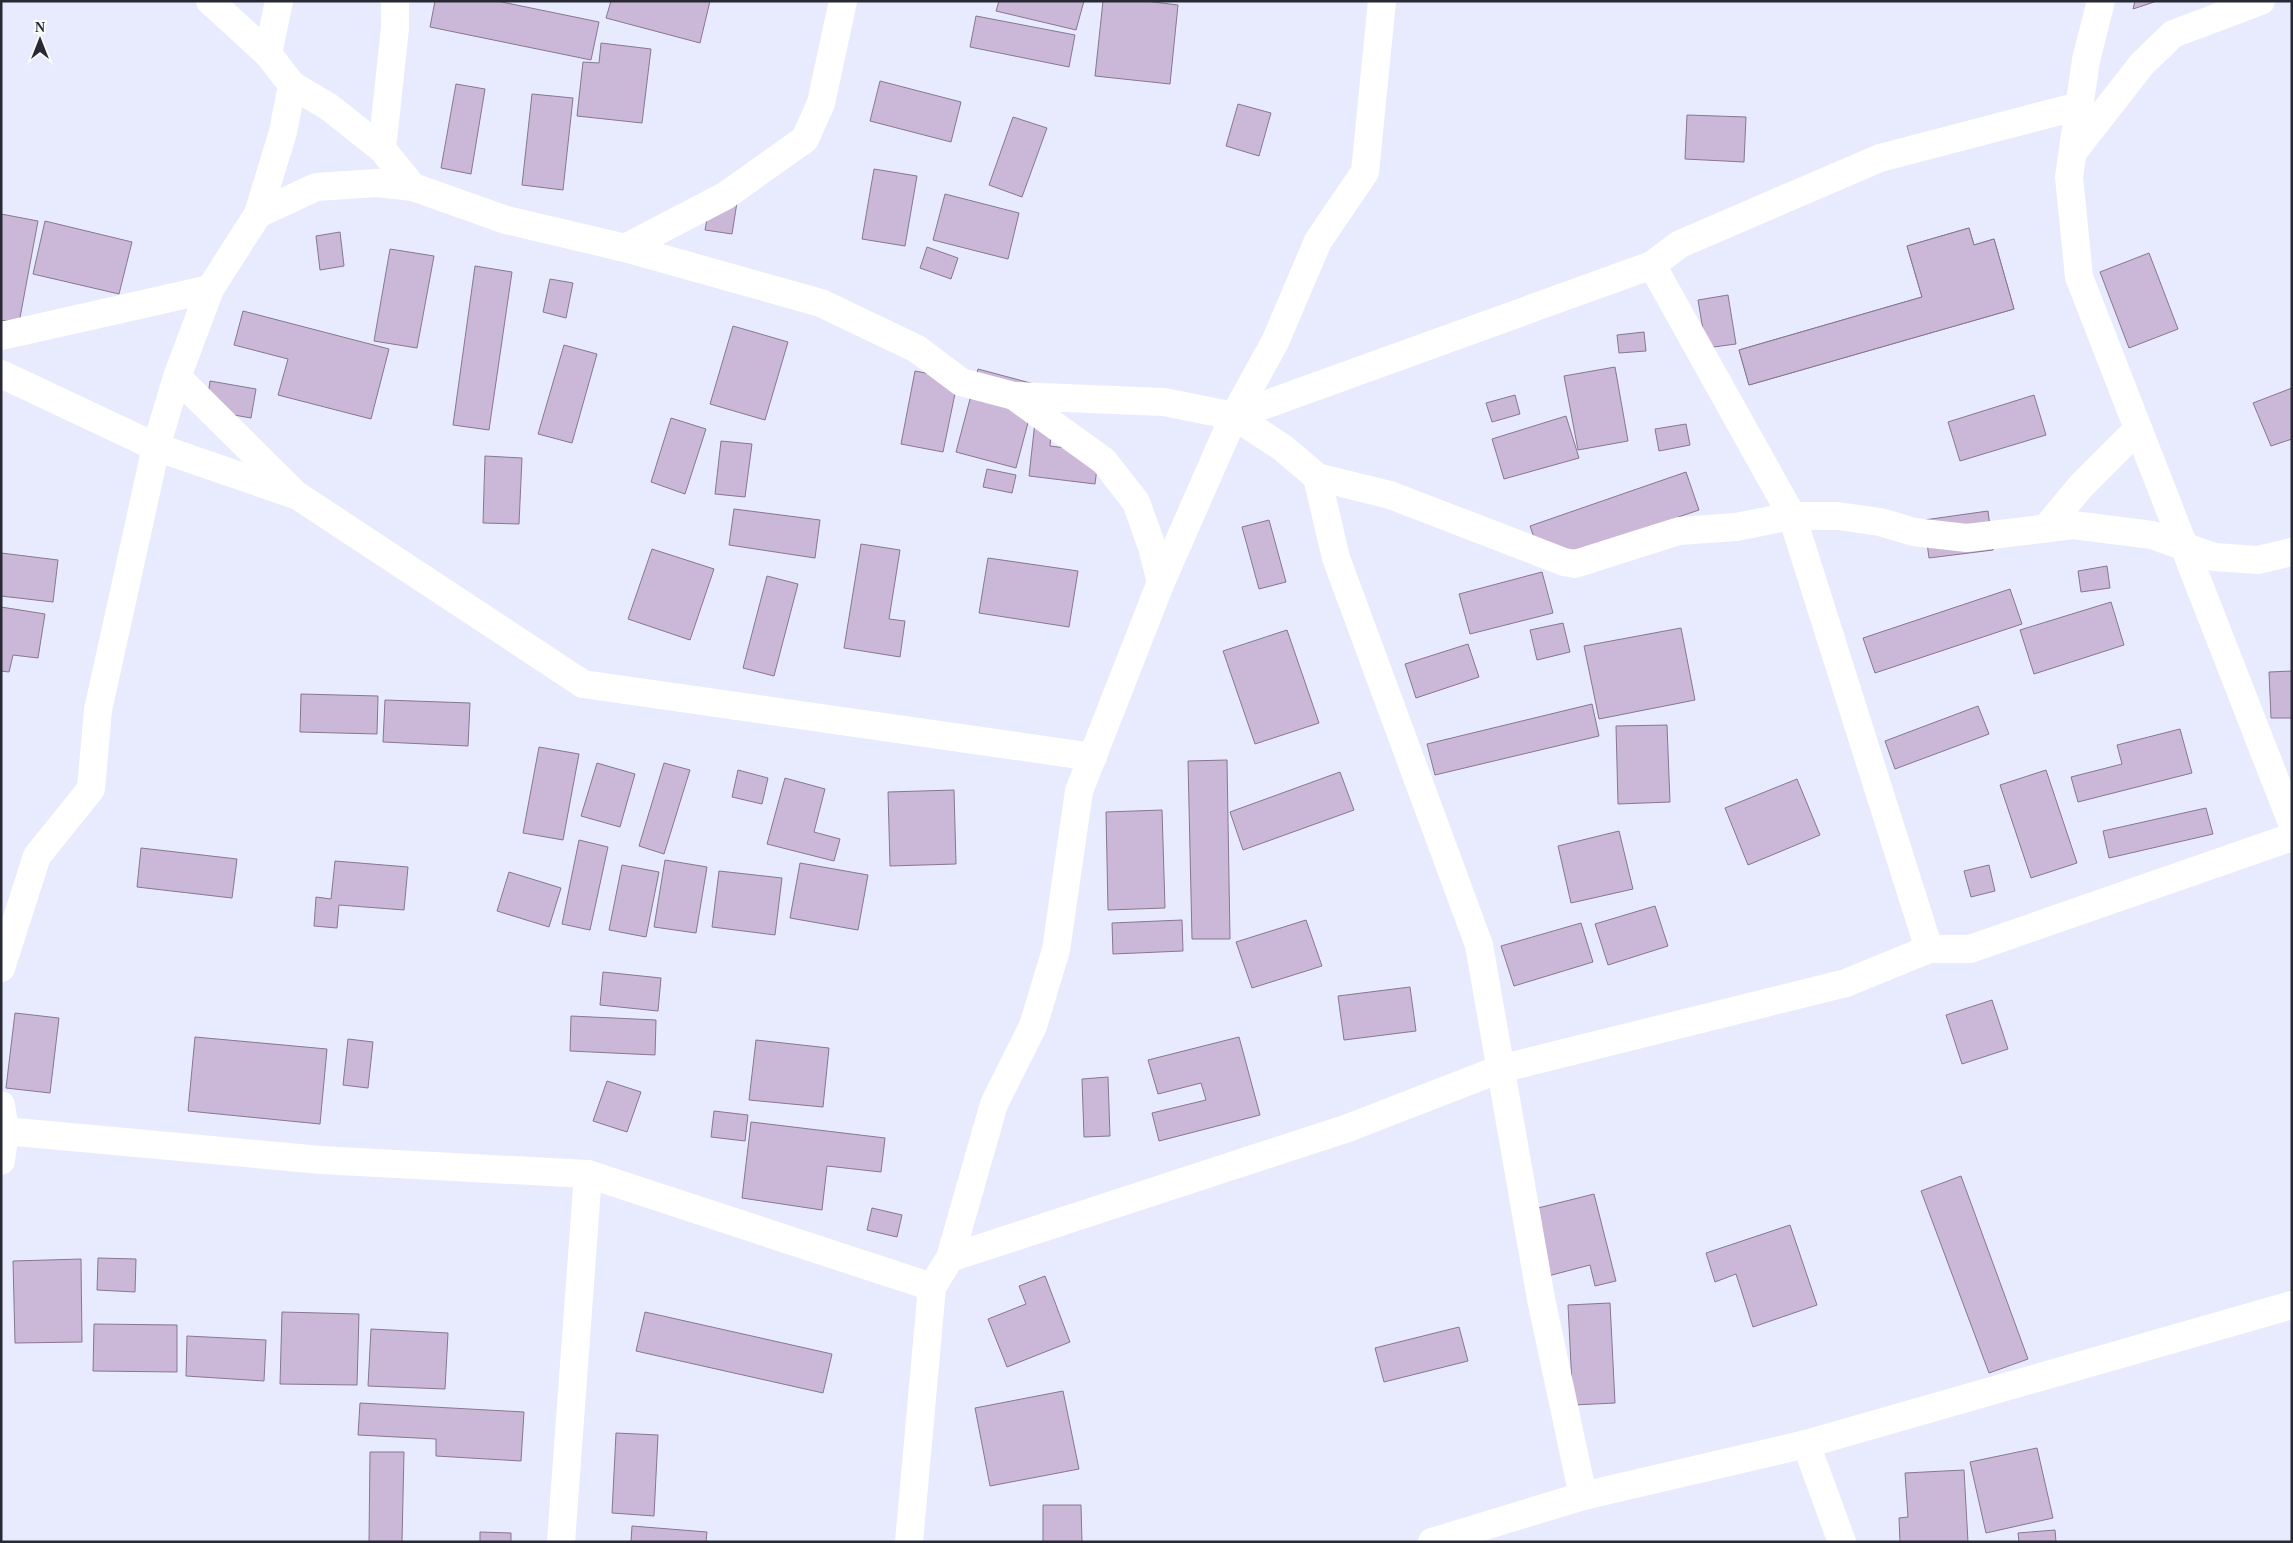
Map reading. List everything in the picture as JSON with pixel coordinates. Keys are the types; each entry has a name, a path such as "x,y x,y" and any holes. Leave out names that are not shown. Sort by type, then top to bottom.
{"street":[{"path":"210,1 268,54 292,85 329,107 382,149 413,187"},
{"path":"268,54 279,1"},
{"path":"382,149 395,28 395,1"},
{"path":"625,248 725,196 805,139 822,103 843,1"},
{"path":"909,1542 932,1287 950,1258 994,1104 1033,1026 1056,950 1080,791 1161,582 1234,416 1275,342 1318,241 1365,172 1382,1"},
{"path":"2101,1 2086,60 2069,177 2079,277 2292,823"},
{"path":"2073,153 2142,64 2173,34 2261,1"},
{"path":"1,968 37,856 91,789 98,710 156,447 177,377 210,289 258,214 283,132 292,85"},
{"path":"1234,416 1652,264 1680,244 1880,158 2079,106"},
{"path":"258,214 316,187 377,183 413,187 506,220 625,248 821,303 917,349 961,382 1014,396 1164,402 1234,416 1283,448 1318,477 1390,495 1564,562 1575,564 1679,531 1736,527 1792,516 1838,516 1880,522 1914,532 1967,538 2073,525 2152,535 2214,557 2258,560 2292,552"},
{"path":"1652,264 1792,516 1929,949"},
{"path":"1,336 210,289"},
{"path":"1,374 156,447 298,496"},
{"path":"177,377 298,496 583,684 1093,757"},
{"path":"1014,396 1104,462 1136,502 1152,547 1161,582"},
{"path":"2046,528 2081,486 2138,429"},
{"path":"1318,477 1336,558 1479,945 1541,1299 1583,1496"},
{"path":"950,1258 1348,1128 1500,1070 1846,983 1929,949 1970,949 2292,837"},
{"path":"1,1161 3,1118 321,1160 588,1174 932,1287"},
{"path":"561,1542 588,1174"},
{"path":"1432,1542 1583,1496 1806,1444 2292,1305"},
{"path":"1806,1444 1842,1542"}],"building":[{"path":"435,1 497,1 599,22 591,60 430,27"},
{"path":"611,1 710,1 700,43 606,18"},
{"path":"999,1 1084,1 1076,30 996,11"},
{"path":"1103,1 1145,1 1178,5 1170,84 1095,76"},
{"path":"2135,1 2157,1 2133,9"},
{"path":"976,16 1075,35 1069,67 970,47"},
{"path":"601,43 651,49 642,123 577,116 583,62 599,63"},
{"path":"880,81 961,102 951,142 870,121"},
{"path":"456,84 485,89 471,174 441,168"},
{"path":"532,94 573,98 563,190 522,185"},
{"path":"1238,104 1271,113 1259,156 1226,146"},
{"path":"1687,115 1746,117 1744,162 1685,159"},
{"path":"1013,117 1047,128 1022,197 989,185"},
{"path":"874,169 917,176 905,246 862,239"},
{"path":"712,193 738,196 732,234 705,230"},
{"path":"945,194 1019,213 1008,259 933,240"},
{"path":"1,214 38,221 19,323 1,320"},
{"path":"45,221 132,242 119,294 33,274"},
{"path":"1969,228 1974,245 1994,239 2014,309 1749,385 1739,350 1922,297 1907,246"},
{"path":"1969,228 1974,245 1994,239 2014,309 1749,385 1739,350 1922,297 1907,246"},
{"path":"340,232 344,266 320,270 316,236"},
{"path":"927,247 958,258 951,279 920,268"},
{"path":"390,249 434,256 417,348 374,341"},
{"path":"2149,253 2178,329 2129,348 2100,272"},
{"path":"475,266 512,272 489,430 453,425"},
{"path":"550,279 573,283 566,318 543,312"},
{"path":"1728,295 1736,344 1706,348 1698,300"},
{"path":"243,311 389,349 371,419 278,395 288,359 234,345"},
{"path":"733,326 788,342 765,420 710,404"},
{"path":"1644,332 1646,351 1619,353 1617,335"},
{"path":"564,345 597,354 572,443 538,434"},
{"path":"1615,367 1628,441 1578,450 1564,376"},
{"path":"978,369 1038,385 1016,468 956,452"},
{"path":"915,371 958,379 943,452 901,444"},
{"path":"210,381 256,389 251,418 206,410"},
{"path":"2292,388 2292,439 2271,446 2253,403"},
{"path":"1515,395 1520,414 1492,422 1486,403"},
{"path":"2034,395 2046,435 1960,461 1948,422"},
{"path":"1566,416 1579,458 1504,479 1492,439"},
{"path":"671,418 706,429 685,494 651,482"},
{"path":"1035,422 1052,424 1050,446 1099,452 1095,484 1029,476"},
{"path":"1686,424 1690,445 1659,451 1655,429"},
{"path":"721,441 752,444 745,497 715,494"},
{"path":"485,456 522,458 519,524 483,523"},
{"path":"987,469 1016,475 1012,493 983,487"},
{"path":"1686,472 1699,510 1543,563 1530,526"},
{"path":"734,509 820,520 815,558 729,545"},
{"path":"1988,511 1993,550 1929,558 1924,520"},
{"path":"1269,520 1286,582 1259,589 1242,527"},
{"path":"861,544 900,550 889,619 905,621 900,657 844,648"},
{"path":"652,549 714,569 690,640 628,619"},
{"path":"1,553 58,560 53,602 1,596"},
{"path":"988,558 1078,571 1069,627 979,613"},
{"path":"2107,566 2110,588 2081,592 2078,571"},
{"path":"1542,572 1553,613 1470,634 1459,594"},
{"path":"767,576 798,584 774,676 743,668"},
{"path":"2010,589 2022,624 1875,673 1863,638"},
{"path":"2111,602 2124,645 2034,674 2020,630"},
{"path":"1,607 45,614 38,658 13,655 9,672 1,671"},
{"path":"1563,623 1570,652 1537,660 1530,630"},
{"path":"1681,628 1695,700 1599,719 1584,646"},
{"path":"1287,630 1319,723 1255,744 1223,651"},
{"path":"1468,644 1479,677 1416,698 1405,664"},
{"path":"2292,671 2292,718 2271,718 2269,672"},
{"path":"301,694 378,696 377,734 300,732"},
{"path":"385,700 470,703 468,746 383,742"},
{"path":"1592,704 1599,736 1435,775 1427,744"},
{"path":"1978,706 1989,734 1895,769 1885,741"},
{"path":"1667,725 1670,802 1618,804 1616,726"},
{"path":"2180,729 2192,773 2078,802 2071,777 2122,764 2117,745"},
{"path":"539,747 579,754 563,840 523,833"},
{"path":"1227,760 1230,939 1192,939 1188,761"},
{"path":"597,763 635,774 620,827 581,816"},
{"path":"664,763 690,770 664,854 639,846"},
{"path":"738,770 768,778 762,804 732,797"},
{"path":"2046,770 2077,863 2031,878 2000,785"},
{"path":"1340,772 1354,810 1243,850 1230,812"},
{"path":"785,778 825,789 814,832 840,839 834,861 767,844"},
{"path":"1797,779 1820,835 1748,865 1725,808"},
{"path":"954,790 956,864 890,866 888,792"},
{"path":"2206,808 2213,834 2109,858 2103,831"},
{"path":"1162,810 1165,908 1108,910 1106,812"},
{"path":"1619,831 1633,889 1571,903 1558,846"},
{"path":"579,840 608,847 590,930 562,924"},
{"path":"141,848 237,859 232,898 137,887"},
{"path":"665,860 707,867 696,933 654,927"},
{"path":"335,861 408,867 404,910 339,905 337,928 314,926 316,897 331,899"},
{"path":"800,863 868,875 858,930 790,918"},
{"path":"622,865 659,872 646,937 609,930"},
{"path":"1989,865 1995,891 1971,897 1964,871"},
{"path":"719,871 782,878 775,935 712,927"},
{"path":"509,872 561,888 549,927 497,911"},
{"path":"1655,906 1668,946 1608,965 1595,924"},
{"path":"1182,920 1183,951 1113,954 1112,923"},
{"path":"1306,920 1322,966 1252,988 1236,942"},
{"path":"1581,923 1593,962 1514,986 1501,946"},
{"path":"603,972 661,978 658,1011 600,1005"},
{"path":"1410,987 1416,1031 1344,1040 1338,996"},
{"path":"1992,1000 2008,1049 1962,1064 1946,1015"},
{"path":"15,1013 59,1018 50,1093 6,1088"},
{"path":"571,1016 656,1020 655,1055 570,1051"},
{"path":"195,1037 327,1049 320,1124 188,1111"},
{"path":"1239,1037 1260,1115 1159,1141 1152,1113 1206,1100 1201,1083 1158,1094 1148,1060"},
{"path":"348,1039 373,1042 368,1088 343,1085"},
{"path":"756,1040 829,1048 823,1107 749,1100"},
{"path":"1108,1077 1110,1136 1084,1137 1082,1079"},
{"path":"607,1081 641,1092 627,1132 593,1121"},
{"path":"714,1111 748,1115 745,1141 711,1137"},
{"path":"751,1122 885,1138 881,1172 827,1166 822,1210 742,1198"},
{"path":"1961,1176 2028,1359 1989,1373 1921,1191"},
{"path":"1594,1194 1616,1281 1595,1286 1590,1265 1548,1276 1530,1210"},
{"path":"872,1208 902,1215 897,1237 867,1230"},
{"path":"1790,1225 1817,1305 1753,1327 1736,1274 1715,1282 1706,1253"},
{"path":"98,1258 136,1259 135,1292 97,1290"},
{"path":"81,1259 82,1342 15,1343 13,1261"},
{"path":"1045,1276 1070,1342 1007,1367 988,1319 1026,1304 1019,1286"},
{"path":"1610,1303 1615,1403 1573,1405 1568,1305"},
{"path":"282,1312 359,1314 357,1385 280,1384"},
{"path":"645,1312 832,1354 823,1393 636,1351"},
{"path":"94,1324 177,1325 177,1372 93,1371"},
{"path":"1459,1327 1468,1361 1384,1382 1375,1348"},
{"path":"371,1329 448,1333 445,1389 368,1386"},
{"path":"187,1336 266,1340 264,1381 186,1376"},
{"path":"1063,1391 1079,1469 990,1486 975,1408"},
{"path":"360,1403 524,1412 521,1461 436,1456 436,1439 358,1435"},
{"path":"616,1433 658,1435 654,1516 612,1513"},
{"path":"2037,1448 2053,1518 1986,1533 1970,1462"},
{"path":"370,1452 404,1452 402,1542 369,1542"},
{"path":"1964,1470 1968,1542 1900,1542 1899,1518 1908,1517 1905,1473"},
{"path":"1043,1505 1081,1505 1082,1542 1043,1542"},
{"path":"632,1526 707,1532 706,1542 631,1542"},
{"path":"2055,1530 2056,1542 2019,1542 2018,1533"},
{"path":"480,1532 511,1533 511,1542 480,1542"}]}
